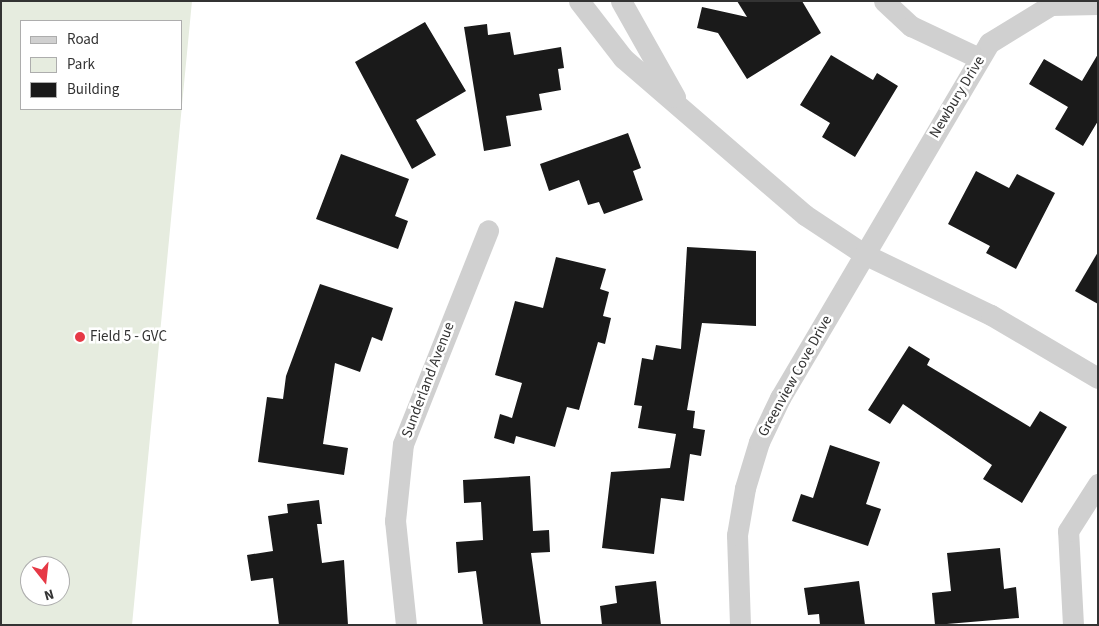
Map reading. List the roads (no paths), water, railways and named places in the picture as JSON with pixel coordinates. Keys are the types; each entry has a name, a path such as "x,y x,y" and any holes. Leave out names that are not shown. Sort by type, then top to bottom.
{"street":[{"path":"579,1 623,58 680,106 753,175 864,254 1014,328 1098,378"},
{"path":"621,1 680,106"},
{"path":"884,1 911,26 979,58"},
{"name":"Newbury Drive","path":"864,254 989,43 1036,12 1069,2 1098,4"},
{"name":"Sunderland Avenue","path":"406,625 395,521 402,444 488,230"},
{"name":"Greenview Cove Drive","path":"740,625 737,535 759,442 864,254"},
{"path":"1073,625 1068,530 1098,484"}],"place":[{"name":"Field 5 - GVC","path":"80,337"}]}
